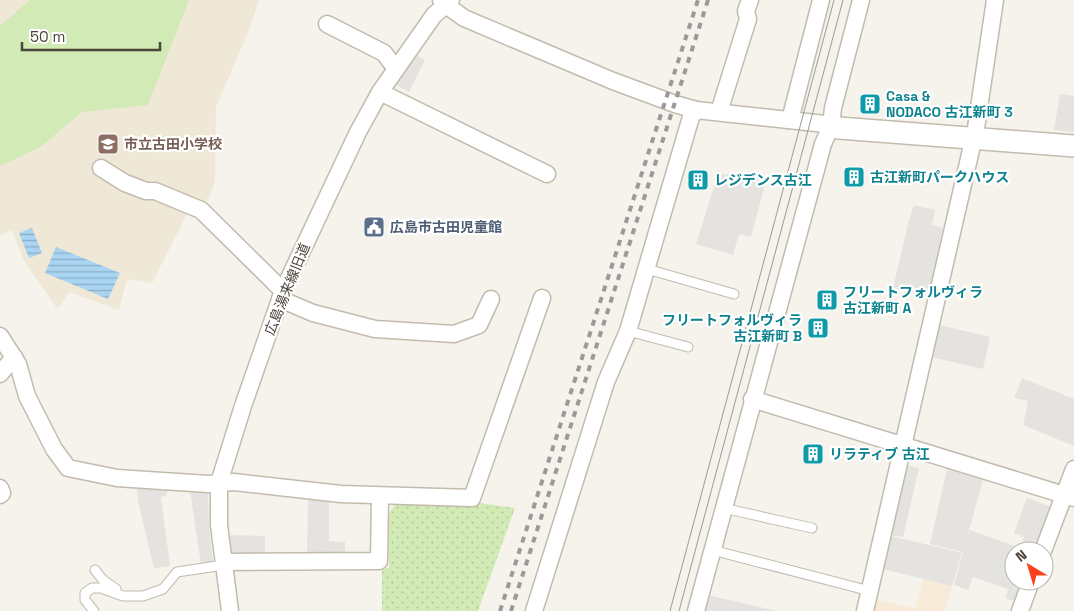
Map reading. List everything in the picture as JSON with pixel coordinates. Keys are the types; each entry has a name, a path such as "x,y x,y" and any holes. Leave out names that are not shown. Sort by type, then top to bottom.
{"street":[{"path":"719,112 748,19 746,12 750,0"},
{"path":"790,120 821,0"},
{"path":"696,611 752,399 823,144 830,126 833,108 862,0"},
{"path":"865,611 974,138 995,0"},
{"path":"446,2 464,18 605,78 696,110 825,124 839,128 1074,146"},
{"name":"広島湯来線旧道","path":"230,611 218,525 219,483 243,406 282,295 358,132 380,92 434,15 446,2"},
{"path":"328,24 384,53 396,68"},
{"path":"380,92 547,174"},
{"path":"534,611 606,382 628,331 691,116 696,110"},
{"path":"101,168 125,183 146,191 155,191 201,210 282,295 313,313 375,329 454,334 479,325 491,299"},
{"path":"0,336 18,364 27,396 54,449 68,468 117,478 208,484 234,482 341,494 472,498 542,298"},
{"path":"0,374 14,358"},
{"path":"752,399 1069,496"},
{"path":"1048,541 1069,496 1074,469"},
{"path":"0,488 2,493 0,495"},
{"path":"224,563 379,561 380,496"},
{"path":"1020,611 1028,591"}],"lane":[{"path":"647,269 734,294"},
{"path":"628,331 688,347"},
{"path":"723,508 812,528"},
{"path":"712,550 870,591"},
{"path":"94,611 85,600 85,593 88,589 95,587 117,594 143,596 164,589 177,572 224,563"},
{"path":"95,570 116,590 117,594"}],"shaded area":[{"name":"市立古田小学校","path":"0,0 259,0 249,30 216,107 215,181 208,200 189,210 152,283 127,279 119,310 69,292 59,308 56,307 24,261 12,230 0,235"},
{"path":"416,55 425,60 409,92 395,84"},
{"path":"1060,94 1074,96 1074,132 1054,130"},
{"path":"718,174 767,177 751,237 739,234 733,255 696,244"},
{"path":"914,205 935,210 932,225 943,228 930,296 893,288"},
{"path":"939,325 990,337 983,369 931,357"},
{"path":"1022,378 1074,399 1074,446 1023,425 1028,401 1014,398"},
{"path":"906,465 919,468 903,537 890,535"},
{"path":"947,469 983,480 966,541 970,530 1004,542 1004,588 973,577 968,590 954,585 963,552 930,544"},
{"path":"136,485 169,488 166,496 161,497 170,566 154,568 139,506"},
{"path":"190,490 206,491 208,494 213,563 201,565"},
{"path":"308,497 329,501 329,541 345,542 345,556 307,556"},
{"path":"1027,498 1052,507 1039,541 1023,541 1024,537 1014,533"},
{"path":"226,535 265,536 265,556 241,555 230,550"},
{"path":"891,536 962,553 952,586 883,569"},
{"path":"923,579 952,586 944,611 874,611 876,599 915,609"},
{"path":"1007,591 1020,591 1016,602 1005,598"},
{"path":"707,595 777,611 704,611"}],"green space":[{"path":"30,0 189,0 148,105 82,112 39,148 0,166 0,26"},
{"path":"472,502 515,508 478,611 382,611 382,569 389,568 388,515 395,504"}],"water":[{"path":"32,228 42,253 29,258 19,233"},
{"path":"56,247 120,273 108,299 45,273"}],"tram line":[{"path":"670,611 834,0"},
{"path":"679,611 843,0"}],"railway":[{"path":"500,611 698,0"},
{"path":"511,611 708,0"}],"place":[{"name":"Casa & NODACO 古江新町 3","path":"870,104"},
{"name":"市立古田小学校","path":"108,144"},
{"name":"古江新町パークハウス","path":"854,177"},
{"name":"レジデンス古江","path":"698,180"},
{"name":"広島市古田児童館","path":"374,227"},
{"name":"フリートフォルヴィラ 古江新町 A","path":"827,300"},
{"name":"フリートフォルヴィラ 古江新町 B","path":"818,328"},
{"name":"リラティブ 古江","path":"813,454"}]}
